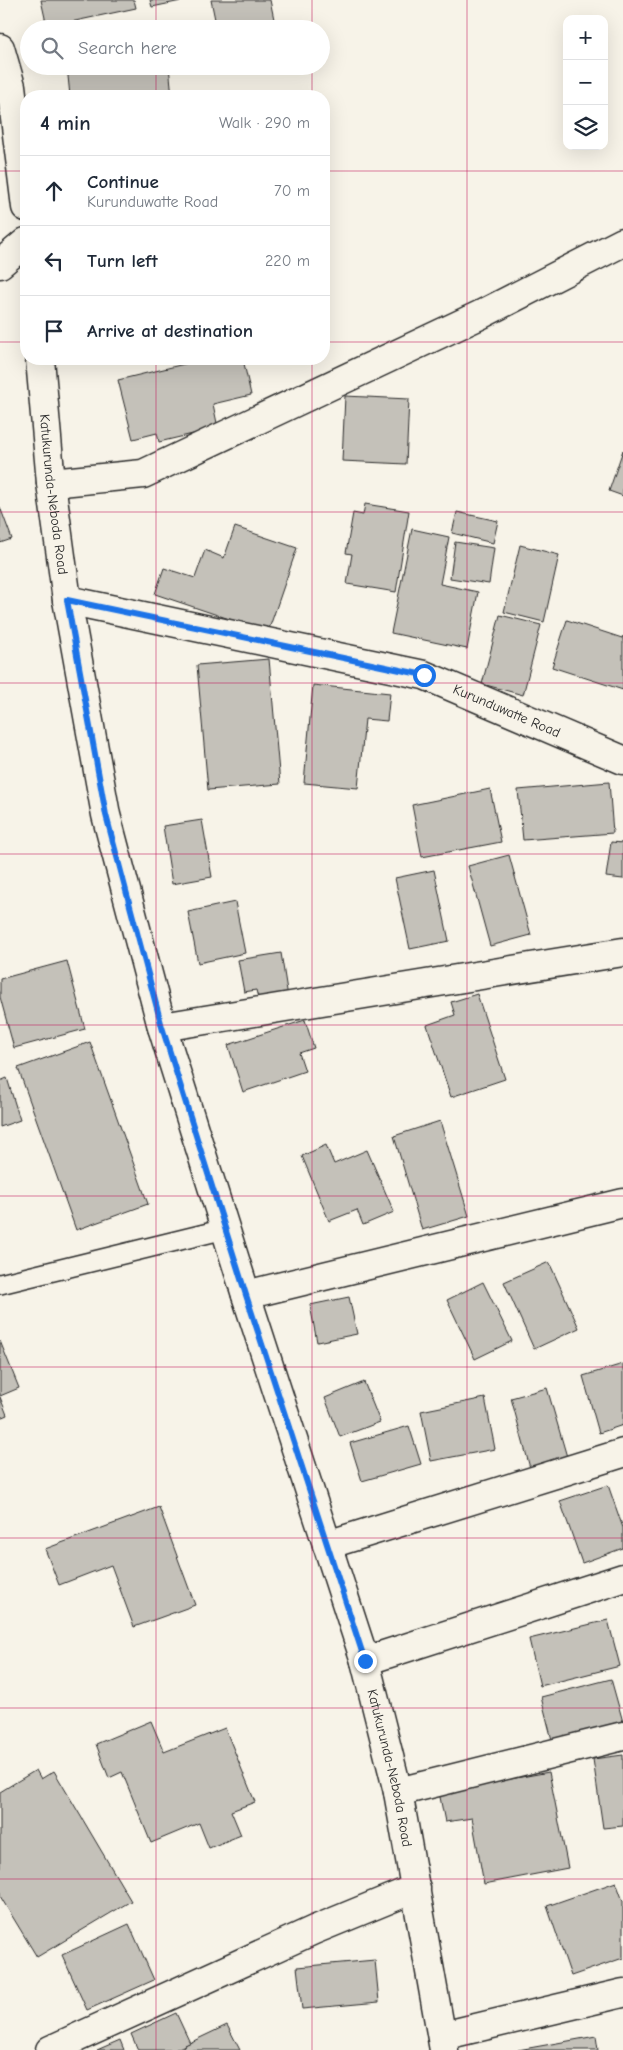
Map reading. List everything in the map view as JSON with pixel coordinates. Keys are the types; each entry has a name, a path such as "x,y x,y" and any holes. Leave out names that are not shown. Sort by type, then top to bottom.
{"street":[{"path":"0,48 11,86 20,159"},
{"path":"51,482 143,474 482,314 623,242"},
{"path":"0,264 20,247"},
{"name":"Katukurunda-Neboda Road","path":"41,365 51,482 67,600 106,815 162,1027 246,1295 365,1661 398,1792 443,2043"},
{"name":"Kurunduwatte Road","path":"67,600 424,675 623,760"},
{"path":"162,1027 623,952"},
{"path":"246,1295 623,1203"},
{"path":"327,1545 623,1453"},
{"path":"365,1661 623,1578"},
{"path":"398,1792 623,1736"},
{"path":"50,2050 296,1938 416,1888"},
{"path":"443,2043 623,1993"}],"lane":[{"path":"0,1284 225,1229"}],"building":[{"path":"41,0 134,0 136,8 80,20 45,20"},
{"path":"150,0 186,0 152,7"},
{"path":"211,0 270,0 274,20 215,20"},
{"path":"68,75 170,75 171,90 69,90"},
{"path":"180,365 244,365 251,395 213,404 218,428 159,442 157,433 133,439 118,380"},
{"path":"345,396 409,399 406,464 342,461"},
{"path":"623,450 623,496 609,491"},
{"path":"365,504 409,511 396,592 347,584 352,554 346,553 353,513 363,515"},
{"path":"0,507 12,539 0,543"},
{"path":"457,512 498,521 493,543 452,533"},
{"path":"235,527 297,548 268,632 155,594 164,568 195,578 205,550 224,558"},
{"path":"412,529 449,537 440,584 478,592 467,649 391,633"},
{"path":"455,542 494,548 489,584 450,578"},
{"path":"520,545 559,555 544,622 504,612"},
{"path":"500,615 541,625 523,695 482,684"},
{"path":"567,620 622,638 623,636 623,690 552,667"},
{"path":"269,659 280,784 208,790 197,665"},
{"path":"313,685 390,693 387,721 365,719 358,788 304,783"},
{"path":"609,782 613,833 523,840 518,790"},
{"path":"490,789 501,842 422,857 412,805"},
{"path":"202,820 212,877 172,884 163,826"},
{"path":"611,842 623,843 623,879 606,877"},
{"path":"509,855 531,935 490,946 468,866"},
{"path":"434,870 449,941 410,949 395,878"},
{"path":"235,902 245,953 198,963 188,912"},
{"path":"281,953 288,997 259,1002 256,990 244,992 238,960"},
{"path":"67,961 85,1029 14,1048 0,997 0,979"},
{"path":"477,994 505,1079 451,1097 427,1025 455,1015 451,1002"},
{"path":"305,1020 314,1048 299,1053 305,1071 243,1092 228,1045"},
{"path":"90,1042 148,1204 76,1230 18,1068"},
{"path":"7,1078 20,1120 0,1127 0,1081"},
{"path":"440,1121 469,1216 422,1230 394,1136"},
{"path":"326,1145 334,1164 367,1150 394,1212 363,1225 357,1210 329,1221 302,1156"},
{"path":"549,1262 579,1328 534,1349 504,1282"},
{"path":"483,1282 512,1341 475,1359 447,1300"},
{"path":"349,1297 357,1334 317,1342 310,1305"},
{"path":"0,1341 19,1388 0,1396"},
{"path":"623,1364 623,1425 599,1433 583,1376"},
{"path":"364,1382 380,1422 340,1437 325,1398"},
{"path":"547,1388 567,1457 530,1468 511,1398"},
{"path":"0,1397 7,1415 0,1418"},
{"path":"485,1398 495,1449 431,1461 421,1411"},
{"path":"409,1426 421,1464 362,1481 350,1443"},
{"path":"608,1485 623,1528 623,1548 582,1563 560,1501"},
{"path":"159,1507 195,1605 134,1627 111,1565 59,1585 45,1549"},
{"path":"608,1620 620,1666 540,1686 529,1639"},
{"path":"611,1679 623,1722 552,1740 541,1697"},
{"path":"151,1721 164,1752 225,1728 255,1802 231,1811 241,1835 209,1848 199,1823 151,1843 122,1772 109,1778 96,1744"},
{"path":"623,1755 623,1826 603,1828 593,1759"},
{"path":"36,1770 41,1779 54,1771 131,1901 37,1957 0,1896 0,1792"},
{"path":"549,1772 568,1868 484,1884 472,1818 445,1822 439,1792"},
{"path":"616,1882 623,1901 623,1958 571,1976 547,1906"},
{"path":"129,1924 154,1980 87,2010 62,1955"},
{"path":"375,1960 379,2002 302,2009 297,1967"},
{"path":"176,2013 190,2043 174,2050 138,2050 131,2034"},
{"path":"227,2025 240,2050 184,2050 183,2046"},
{"path":"596,2036 598,2050 518,2050"},
{"path":"120,2040 124,2050 97,2050"}],"route":[{"path":"365,1661 246,1295 162,1027 106,815 67,600 424,675"}]}
